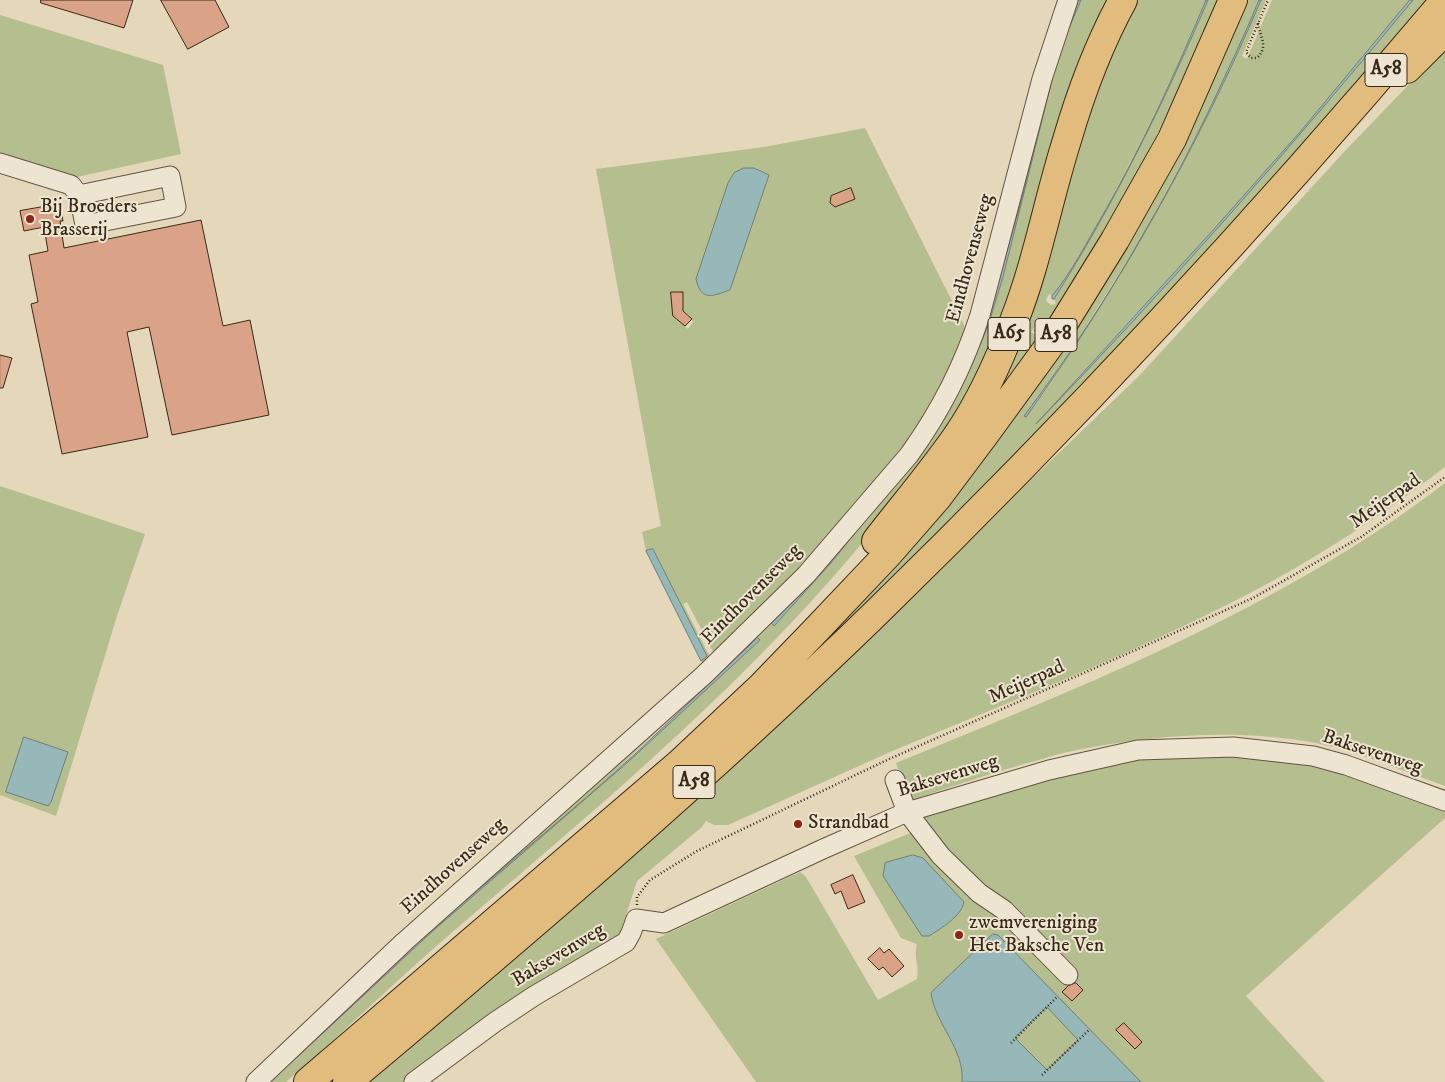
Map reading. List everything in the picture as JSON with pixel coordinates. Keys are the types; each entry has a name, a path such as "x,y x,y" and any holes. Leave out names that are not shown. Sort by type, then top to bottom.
{"highway":[{"name":"A65","path":"816,629 842,583 957,435 991,376 1015,320 1027,283 1066,141 1078,106 1100,47 1123,0"},
{"name":"A58","path":"308,1082 679,764 760,687 889,553 937,498 1052,342 1115,240 1172,139 1233,0"},
{"name":"A58","path":"347,1082 610,858 875,614 1025,463 1218,259 1326,138 1444,0"},
{"name":"A58","path":"1326,138 1392,84 1445,32"}],"street":[{"name":"Eindhovenseweg","path":"256,1082 404,942 704,675 806,575 909,455 948,393 971,344 1042,79 1068,0"},
{"path":"0,163 71,185 79,194 85,225 176,207 170,176 79,194"},
{"name":"Baksevenweg","path":"414,1082 518,1007 626,942 636,919 664,923 907,812 1049,770 1138,750 1233,747 1321,758 1346,765 1445,801"},
{"path":"894,780 907,812 941,856 979,893 1004,910 1068,975"}],"path":[{"path":"1258,23 1264,48 1257,58 1251,58 1246,52 1258,23 1268,0"},
{"name":"Meijerpad","path":"636,919 637,897 650,880 697,851 887,760 1253,598 1361,537 1445,477"},
{"path":"1011,1042 1057,997"},
{"path":"1042,1075 1090,1029"}],"green space":[{"path":"1062,0 1064,0 1040,67 986,276 969,327 952,368 924,416 902,447 803,570 717,659 687,602 683,604 713,663 600,769 416,927 251,1082 245,1082 423,913 536,819 680,691 704,666 701,661 707,656 653,549 646,551 642,532 661,526 596,169 764,147 865,128 965,327 985,272 1044,46","holes":["744,168 754,168 769,175 730,290 708,295 701,291 696,279 728,183 734,173","850,188 855,199 834,207 830,202 830,196","671,292 683,292 683,311 690,316 693,322 688,329 673,316"]},
{"path":"1071,0 1079,0 1058,50 1024,191 990,310 972,359 935,424 902,470 820,570 771,624 774,626 831,563 908,467 943,417 972,364 988,326 1003,277 1059,52 1081,0 1112,0 1089,47 1071,95 1029,244 996,342 964,406 916,476 877,525 782,633 679,734 572,830 441,942 286,1082 261,1082 433,921 604,773 722,663 814,567 909,449 948,390 975,331 1015,193 1049,60","holes":["757,638 759,640 628,762 435,929 295,1059 432,929 588,796"]},
{"path":"1129,0 1206,0 1156,111 1120,182 1060,288 1052,296 1049,294 1046,300 1051,305 1056,304 1054,299 1097,227 1137,153 1174,77 1208,0 1220,0 1182,86 1117,212 1040,336 1033,331 1039,321 1031,332 1039,337 1009,381 967,430 1066,161"},
{"path":"1243,0 1259,0 1205,118 1142,237 1081,334 1025,417 1064,363 1135,251 1202,128 1261,0 1266,0 1242,56 1247,59 1272,0 1411,0 1300,132 1036,423 1196,252 1339,89 1413,0 1434,0 1309,146 908,569 555,893 331,1082 323,1082 963,478"},
{"path":"0,15 163,65 181,154 77,177 0,156"},
{"path":"1445,47 1445,467 1375,518 1327,549 1252,592 1163,636 890,752 728,825 714,825 706,821 702,827 637,881 617,943 406,1082 365,1082 1013,497 1139,376 1344,152"},
{"path":"1445,483 1445,786 1365,757 1316,743 1286,738 1194,735 1132,741 1066,752 909,801 896,763 1110,673 1180,641 1249,606 1317,569 1382,528"},
{"path":"0,486 145,534 117,616 56,816 0,795"},
{"path":"1151,755 1284,756 1445,804 1445,818 1246,996 1325,1082 756,1082 656,939 800,872 806,877 878,1000 917,979 917,944 901,938 854,856 925,827 918,817 1010,786"}],"water":[{"path":"1079,0 1081,0 1059,52 1003,277 988,326 960,389 908,467 831,563 774,626 771,623 804,589 902,470 998,283 1024,191 1056,57"},
{"path":"1206,0 1208,0 1156,115 1118,189 1076,263 1054,299 1052,299 1052,296 1078,257 1131,163 1170,82"},
{"path":"1259,0 1261,0 1237,55 1211,109 1183,163 1155,215 1093,318 1060,368 1026,417 1024,416 1077,342 1102,303 1171,185 1212,104"},
{"path":"1410,0 1413,0 1229,216 1036,424 1300,132"},
{"path":"744,168 754,168 769,175 730,290 713,295 704,294 698,286 696,279 728,183 734,173"},
{"path":"653,549 707,656 701,661 646,551"},
{"path":"758,638 760,640 628,762 435,929 294,1058 432,929 636,753"},
{"path":"24,737 68,752 48,806 6,792"},
{"path":"913,855 923,858 964,902 955,917 929,936 922,936 883,876 885,863"},
{"path":"993,934 998,935 1141,1082 962,1082 962,1070 959,1059 938,1015 931,993","holes":["1047,1007 1078,1040 1047,1070 1015,1038"]}],"building":[{"path":"41,0 133,0 124,28 41,3"},
{"path":"161,0 215,0 229,27 188,49"},
{"path":"851,188 855,199 835,207 830,203 831,196"},
{"path":"60,204 63,221 60,221 64,248 201,220 223,326 250,320 269,415 172,435 149,327 127,332 148,437 62,454 31,304 38,302 29,255 48,251 44,227 24,231 20,211"},
{"path":"671,292 683,292 683,311 692,319 685,326 673,316"},
{"path":"0,355 12,358 3,388 0,388"},
{"path":"853,875 865,902 848,909 841,891 835,894 831,885"},
{"path":"880,948 884,953 889,949 904,966 892,977 883,967 879,970 868,959"},
{"path":"1076,983 1083,990 1072,1001 1062,992 1068,986"},
{"path":"1124,1023 1142,1042 1135,1049 1116,1030"}],"place":[{"name":"Bij Broeders Brasserij","path":"30,219"},
{"name":"Strandbad","path":"798,824"},
{"name":"zwemvereniging Het Baksche Ven","path":"959,935"}]}
